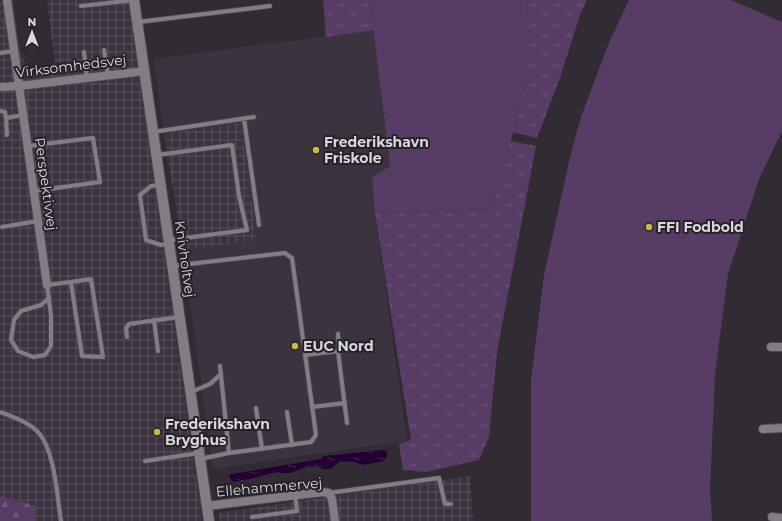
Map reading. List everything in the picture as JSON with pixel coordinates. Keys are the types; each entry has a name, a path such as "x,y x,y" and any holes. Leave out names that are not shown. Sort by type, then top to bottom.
{"street":[{"name":"Perspektivvej","path":"7,0 47,285"},
{"name":"Knivholtvej","path":"134,0 209,521"},
{"name":"Virksomhedsvej","path":"0,87 145,71"},
{"path":"771,347 782,347"},
{"path":"763,429 782,428"},
{"name":"Ellehammervej","path":"207,506 323,492 329,493 332,499 335,521"},
{"path":"772,517 782,518"}],"lane":[{"path":"81,6 134,0"},
{"path":"138,22 270,6"},
{"path":"104,50 108,75"},
{"path":"0,53 13,51"},
{"path":"84,52 88,78"},
{"path":"0,111 5,112 7,135"},
{"path":"6,118 23,115"},
{"path":"153,132 254,117"},
{"path":"244,118 259,225"},
{"path":"27,146 93,138 100,182 34,191"},
{"path":"156,155 232,145 239,196 247,230 169,242 161,245 146,240 140,195 151,186 160,185"},
{"path":"2,227 38,221"},
{"path":"145,462 229,454 311,442 316,435 292,258 285,253 172,266"},
{"path":"49,298 41,305 21,311 14,320 11,340 18,351 33,357 45,355 51,346 51,315 49,298 47,285 91,279 103,357 82,356 71,282"},
{"path":"127,337 126,328 128,324 179,317"},
{"path":"154,320 158,351"},
{"path":"338,334 338,351 347,423"},
{"path":"305,355 338,351"},
{"path":"220,366 229,454"},
{"path":"190,392 210,384 221,374"},
{"path":"312,407 345,403"},
{"path":"256,408 262,449"},
{"path":"0,412 28,424 39,432 51,458 61,521"},
{"path":"287,412 292,445"},
{"path":"329,493 439,478 445,504 452,504"},
{"path":"252,517 297,511 295,496"}],"shaded area":[{"path":"0,0 13,0 20,53 33,75 56,73 47,0 128,0 202,521 35,521 36,506 0,496"},
{"path":"374,30 390,167 372,179 376,223 407,441 213,469 183,250 257,240 241,123 164,134 154,59"},
{"path":"241,123 257,240 183,250 164,134"},
{"path":"470,476 473,521 220,521 219,513"}],"green space":[{"path":"323,0 370,0 374,30 326,37"},
{"path":"370,0 528,0 529,53 525,80 512,136 491,209 375,213 372,178 390,166"},
{"path":"528,0 587,0 580,15 560,78 537,138 513,132 524,86"},
{"name":"FFI Fodbold","path":"629,0 731,0 782,22 782,131 759,179 728,274 715,374 710,491 712,521 531,521 531,380 544,275 570,157 581,117 608,45"},
{"path":"510,141 536,146 497,352 489,437 479,460 426,472 403,470 399,444 411,440 375,213 491,209"},
{"path":"0,496 36,506 35,521 0,521"}],"water":[{"path":"382,450 386,451 387,454 384,461 364,465 354,462 341,461 330,469 308,466 291,473 272,473 235,482 232,481 229,476 232,474 321,459 324,456"}],"place":[{"name":"Frederikshavn Friskole","path":"316,150"},
{"name":"FFI Fodbold","path":"649,227"},
{"name":"EUC Nord","path":"295,346"},
{"name":"Frederikshavn Bryghus","path":"157,432"}]}
